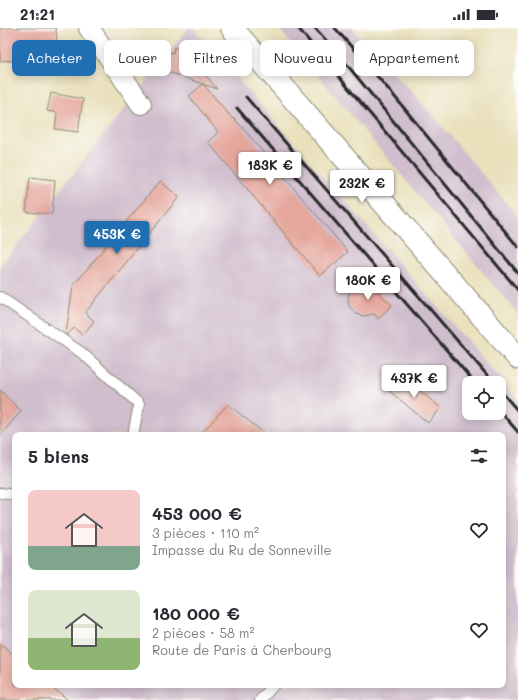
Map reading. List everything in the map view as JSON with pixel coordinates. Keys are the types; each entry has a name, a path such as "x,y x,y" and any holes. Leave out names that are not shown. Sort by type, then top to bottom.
{"main road":[{"path":"232,28 518,358"}],"street":[{"path":"89,28 141,104"}],"lane":[{"path":"0,297 82,353 139,404 134,432"},
{"path":"0,493 12,495"},
{"path":"260,700 271,688"}],"shaded area":[{"path":"188,28 193,28 204,40 179,40 179,76 235,76 498,376 462,376 462,420 506,420 506,385 518,399 518,700 0,700 0,266 150,76 171,76 171,50"},
{"path":"278,28 352,28 363,40 354,40 354,76 397,76 425,106 518,217 518,314 318,76 346,76 346,40 288,40"}],"building":[{"path":"0,28 56,28 57,40 12,40 12,61 0,61"},
{"path":"174,47 179,49 179,76 171,73 171,52 173,53"},
{"path":"180,76 206,76 217,89"},
{"path":"203,84 233,119 234,118 348,252 320,276 208,142 218,132 189,96"},
{"path":"51,93 83,99 78,132 55,129 57,113 47,111"},
{"path":"30,177 55,180 52,214 26,212"},
{"path":"160,181 179,197 85,313 94,321 83,335 74,328 67,335 73,286"},
{"path":"361,284 371,286 392,305 378,319 374,314 364,316 356,314 349,306 349,292"},
{"path":"399,374 441,408 428,423 387,389"},
{"path":"0,390 21,411 0,436"},
{"path":"228,404 262,432 203,432"},
{"path":"0,643 12,653 12,688 54,688 68,700 0,700"}],"railway":[{"path":"298,28 518,290"},
{"path":"315,28 339,55 518,273"},
{"path":"335,28 390,91 518,247"},
{"path":"246,97 488,376"},
{"path":"237,108 469,376"},
{"path":"506,397 518,411"},
{"path":"506,418 518,432"}]}
